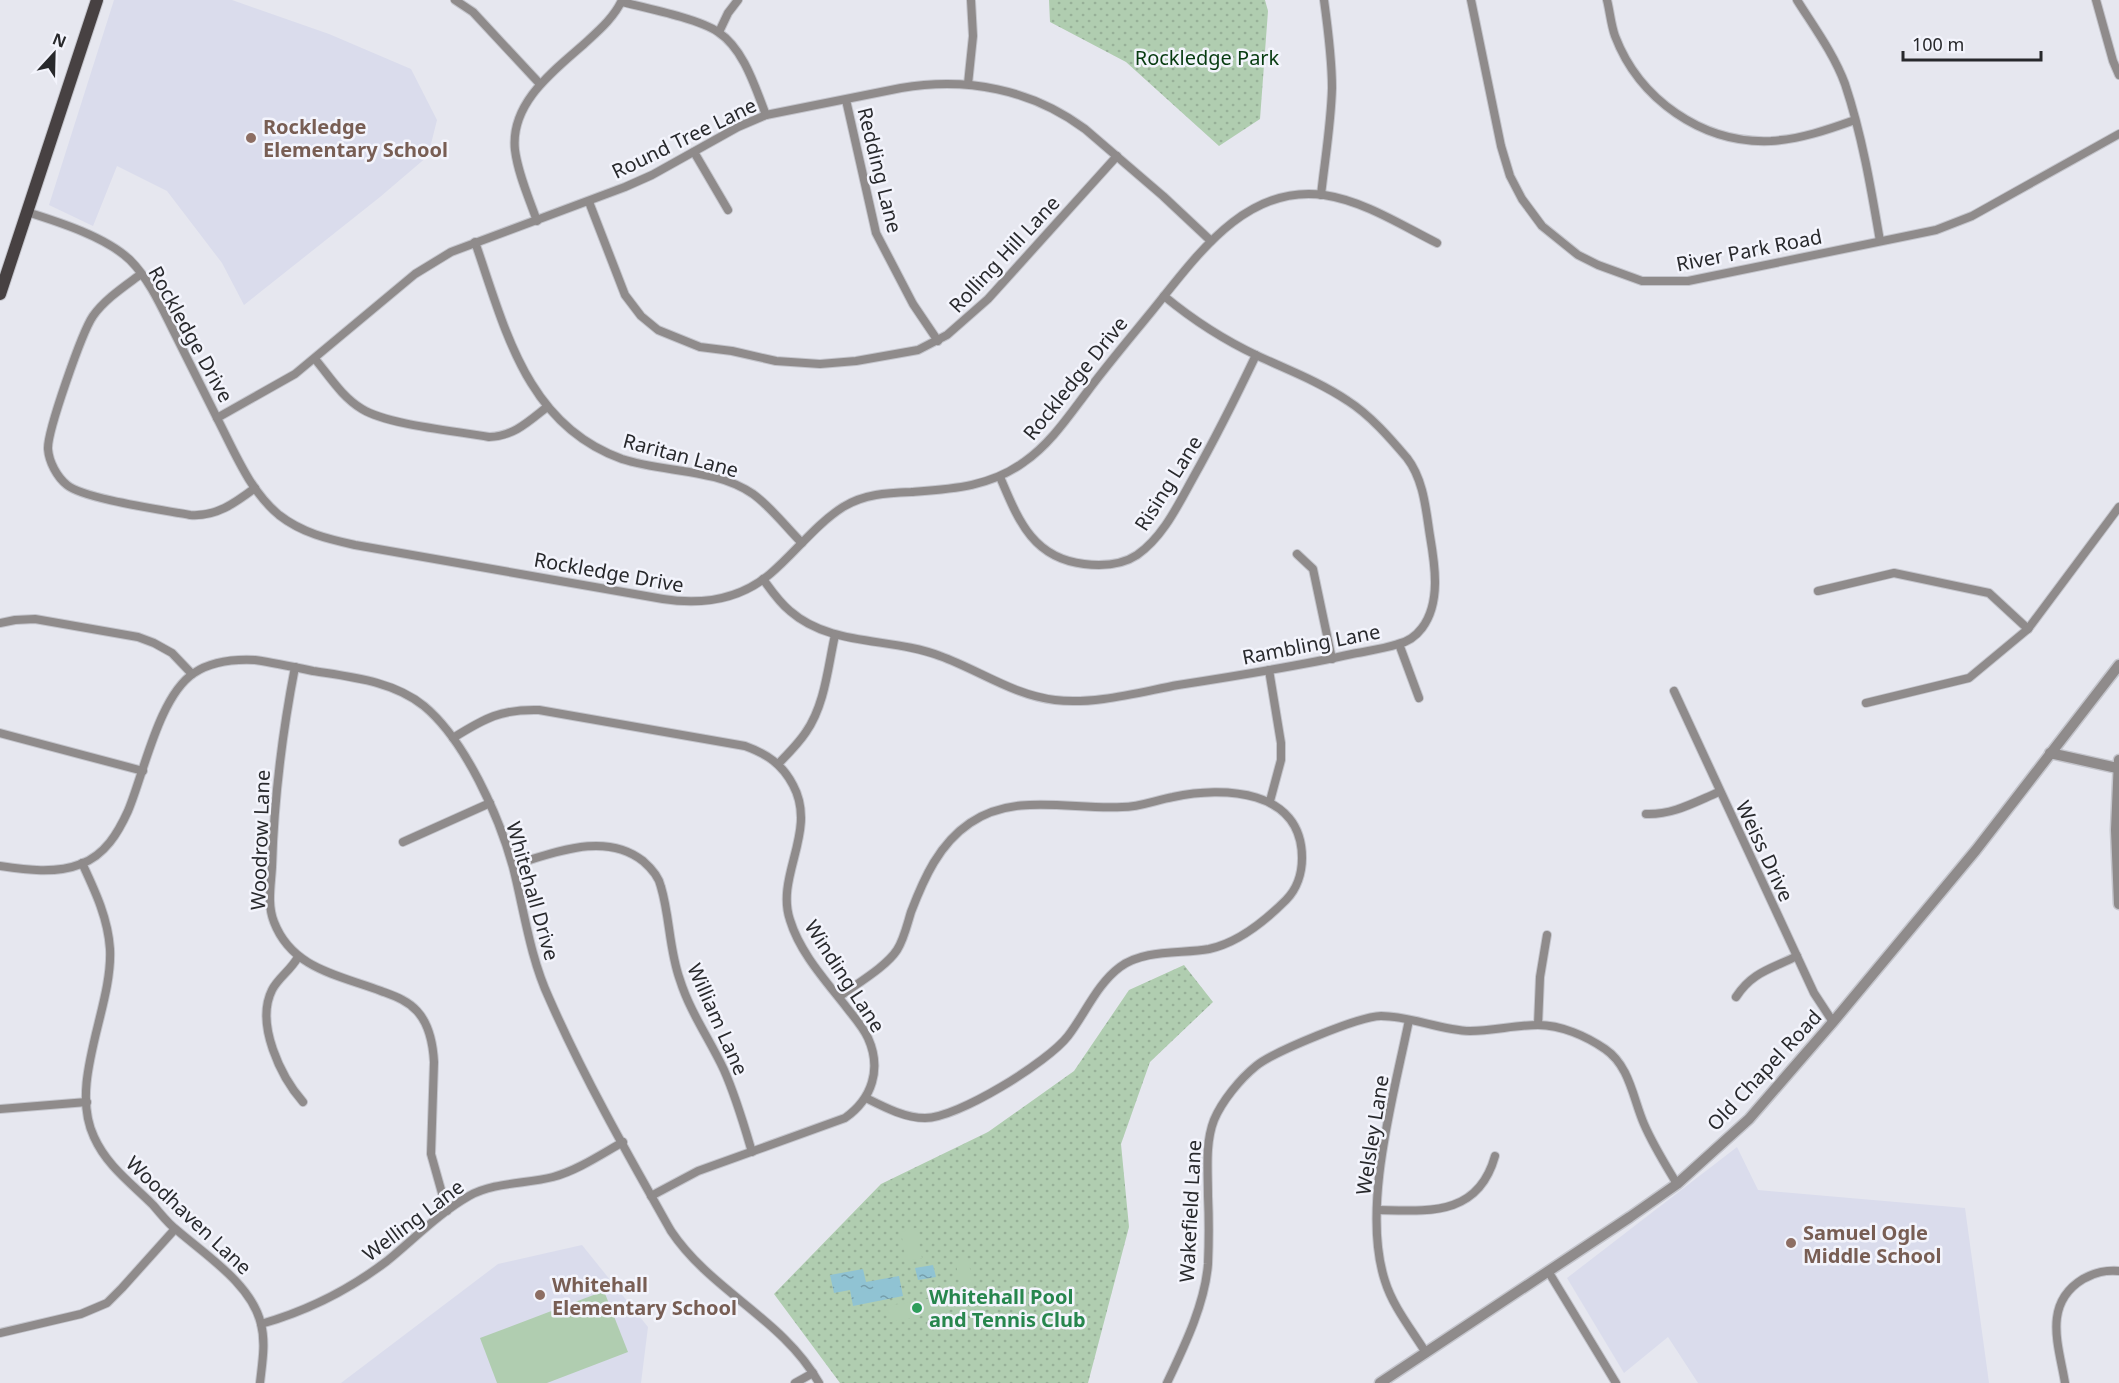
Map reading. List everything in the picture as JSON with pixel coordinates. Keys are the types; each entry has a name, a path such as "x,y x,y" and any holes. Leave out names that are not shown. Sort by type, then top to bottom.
{"main road":[{"path":"0,294 97,0"}],"street":[{"path":"456,0 473,12 540,84"},
{"path":"719,32 728,13 738,0"},
{"path":"968,84 974,36 970,0"},
{"path":"1321,195 1332,86 1324,0"},
{"name":"River Park Road","path":"1472,0 1501,146 1510,176 1521,199 1542,226 1578,255 1626,277 1642,281 1688,281 1936,230 1972,216 2119,134"},
{"path":"1607,0 1614,34 1637,77 1671,110 1713,133 1739,139 1771,141 1813,135 1855,120"},
{"path":"1797,0 1828,50 1844,83 1868,170 1880,241"},
{"path":"2096,0 2119,75"},
{"path":"537,221 518,165 515,138 521,114 540,84 596,34 622,1 702,24 719,32 739,55 766,114"},
{"name":"Round Tree Lane","path":"217,418 295,374 415,274 451,252 589,202 652,175 766,114 922,85 968,84 998,88 1044,104 1072,119 1117,156 1211,241"},
{"name":"Redding Lane","path":"846,100 876,233 913,304 938,342"},
{"path":"694,152 728,210"},
{"name":"Rolling Hill Lane","path":"589,202 616,277 629,303 651,324 674,338 710,349 799,364 820,364 880,358 918,350 938,342 970,317 988,299 1117,156"},
{"name":"Rockledge Drive","path":"27,212 110,245 130,261 141,274 166,316 255,488 276,512 304,530 330,540 355,545 682,602 709,602 723,598 763,579 832,514 856,500 882,494 972,486 1000,477 1038,452 1211,241 1236,219 1261,204 1284,198 1321,195 1354,203 1437,243"},
{"name":"Raritan Lane","path":"475,242 519,362 533,388 547,407 579,438 607,452 638,463 716,477 746,490 802,543"},
{"path":"141,274 101,306 85,332 48,441 48,453 55,470 61,480 81,493 200,516 221,510 255,488"},
{"name":"Rambling Lane","path":"763,579 777,597 801,620 835,635 938,655 1016,690 1060,701 1096,699 1269,670 1332,659 1407,641 1421,629 1434,600 1433,550 1420,486 1408,460 1354,405 1299,374 1256,355 1208,329 1164,296"},
{"name":"Rising Lane","path":"1000,477 1023,528 1030,537 1051,554 1068,561 1100,565 1135,557 1153,542 1180,501 1230,410 1256,355"},
{"path":"315,359 346,397 363,410 384,418 433,428 498,436 508,435 519,429 547,407"},
{"path":"1866,703 1969,678 2028,629 2119,507"},
{"path":"1297,554 1313,569 1332,659"},
{"path":"1818,591 1894,573 1989,593 2028,629"},
{"path":"0,623 34,620 138,637 172,653 192,674"},
{"path":"778,764 814,718 835,635"},
{"path":"1399,644 1419,698"},
{"name":"Whitehall Drive","path":"0,866 44,870 63,869 82,864 95,856 114,838 143,771 164,712 175,693 192,674 211,665 237,659 255,660 366,680 397,690 423,706 453,738 490,803 513,865 537,965 548,996 598,1098 671,1231 692,1258 789,1342 819,1383"},
{"name":"Old Chapel Road","path":"1380,1383 1677,1184 1749,1119 1976,850 2119,665"},
{"name":"Woodrow Lane","path":"295,668 284,728 274,812 271,914 278,931 298,957 316,967 400,998 417,1011 423,1020 433,1047 434,1062 431,1154 447,1211"},
{"path":"1269,670 1281,743 1281,760 1270,801"},
{"name":"Weiss Drive","path":"1674,691 1814,993 1833,1022"},
{"name":"Winding Lane","path":"453,738 490,716 511,711 539,710 745,746 768,756 778,764 785,771 795,790 802,820 788,892 788,916 803,947 864,1030 871,1046 873,1074 866,1098"},
{"path":"0,733 143,771"},
{"path":"2050,753 2118,764 2116,830 2119,904"},
{"path":"1646,814 1661,815 1678,810 1719,792"},
{"path":"651,1196 699,1171 845,1118 858,1109 866,1098 885,1108 922,1118 940,1116 956,1110 1031,1068 1055,1050 1107,980 1121,966 1149,956 1215,947 1237,938 1263,920 1291,896 1298,882 1302,861 1299,838 1294,825 1270,801 1239,793 1188,793 1124,807 1067,805 1007,807 982,816 958,832 940,850 921,888 895,952 839,997"},
{"path":"403,842 490,803"},
{"name":"William Lane","path":"513,865 579,847 600,845 626,850 652,870 661,884 680,981 725,1073 752,1152"},
{"name":"Woodhaven Lane","path":"82,864 102,910 110,950 107,978 89,1066 87,1102 91,1131 104,1156 127,1182 175,1229 248,1294 261,1324 263,1343 261,1383"},
{"path":"1538,1025 1540,976 1547,935"},
{"path":"1736,998 1745,983 1753,977 1797,956"},
{"path":"298,957 270,993 267,1019 273,1046 286,1081 303,1102"},
{"name":"Wakefield Lane","path":"1167,1383 1206,1281 1209,1226 1208,1148 1215,1119 1247,1074 1257,1065 1271,1057 1364,1019 1378,1016 1393,1017 1460,1031 1538,1025 1563,1029 1580,1035 1614,1057 1627,1077 1654,1145 1677,1184"},
{"name":"Welsley Lane","path":"1409,1020 1382,1159 1377,1210 1380,1261 1385,1282 1426,1353"},
{"path":"0,1109 87,1102"},
{"name":"Welling Lane","path":"261,1324 290,1316 354,1285 447,1211 477,1192 549,1178 573,1170 622,1142"},
{"path":"1377,1210 1425,1211 1456,1205 1482,1187 1490,1174 1494,1156"},
{"path":"0,1332 81,1314 107,1303 175,1229"},
{"path":"1548,1271 1616,1383"},
{"path":"2065,1383 2055,1324 2057,1310 2068,1292 2079,1282 2101,1272 2119,1271"},
{"path":"795,1383 813,1372"}],"shaded area":[{"name":"Rockledge Elementary School","path":"114,0 232,0 329,34 411,69 437,120 428,156 244,305 222,263 167,191 117,166 93,226 49,205"},
{"name":"Samuel Ogle Middle School","path":"1737,1147 1758,1190 1965,1208 1989,1383 1698,1383 1668,1337 1624,1373 1567,1278"},
{"name":"Whitehall Elementary School","path":"582,1245 648,1327 641,1383 341,1383 498,1264"}],"green space":[{"name":"Rockledge Park","path":"1049,0 1265,0 1268,11 1260,119 1219,146 1126,62 1050,22"},
{"name":"Whitehall Pool and Tennis Club","path":"1184,965 1213,1002 1150,1062 1121,1144 1129,1227 1088,1383 840,1383 774,1294 881,1184 988,1132 1074,1071 1129,990"},
{"path":"916,1228 922,1258 906,1261 901,1232"},
{"path":"968,1259 973,1283 961,1286 955,1261"},
{"path":"604,1291 628,1352 547,1383 497,1383 480,1338"},
{"name":"Whitehall Pool and Tennis Club","path":"945,1296 948,1311 890,1322 887,1306"}],"water":[{"path":"933,1265 936,1277 918,1280 915,1268"},
{"path":"863,1269 866,1282 899,1276 903,1296 853,1306 850,1290 834,1293 830,1275"}],"place":[{"name":"Rockledge Elementary School","path":"251,138"},
{"name":"Samuel Ogle Middle School","path":"1791,1243"},
{"name":"Whitehall Elementary School","path":"540,1295"},
{"name":"Whitehall Pool and Tennis Club","path":"917,1308"}]}
